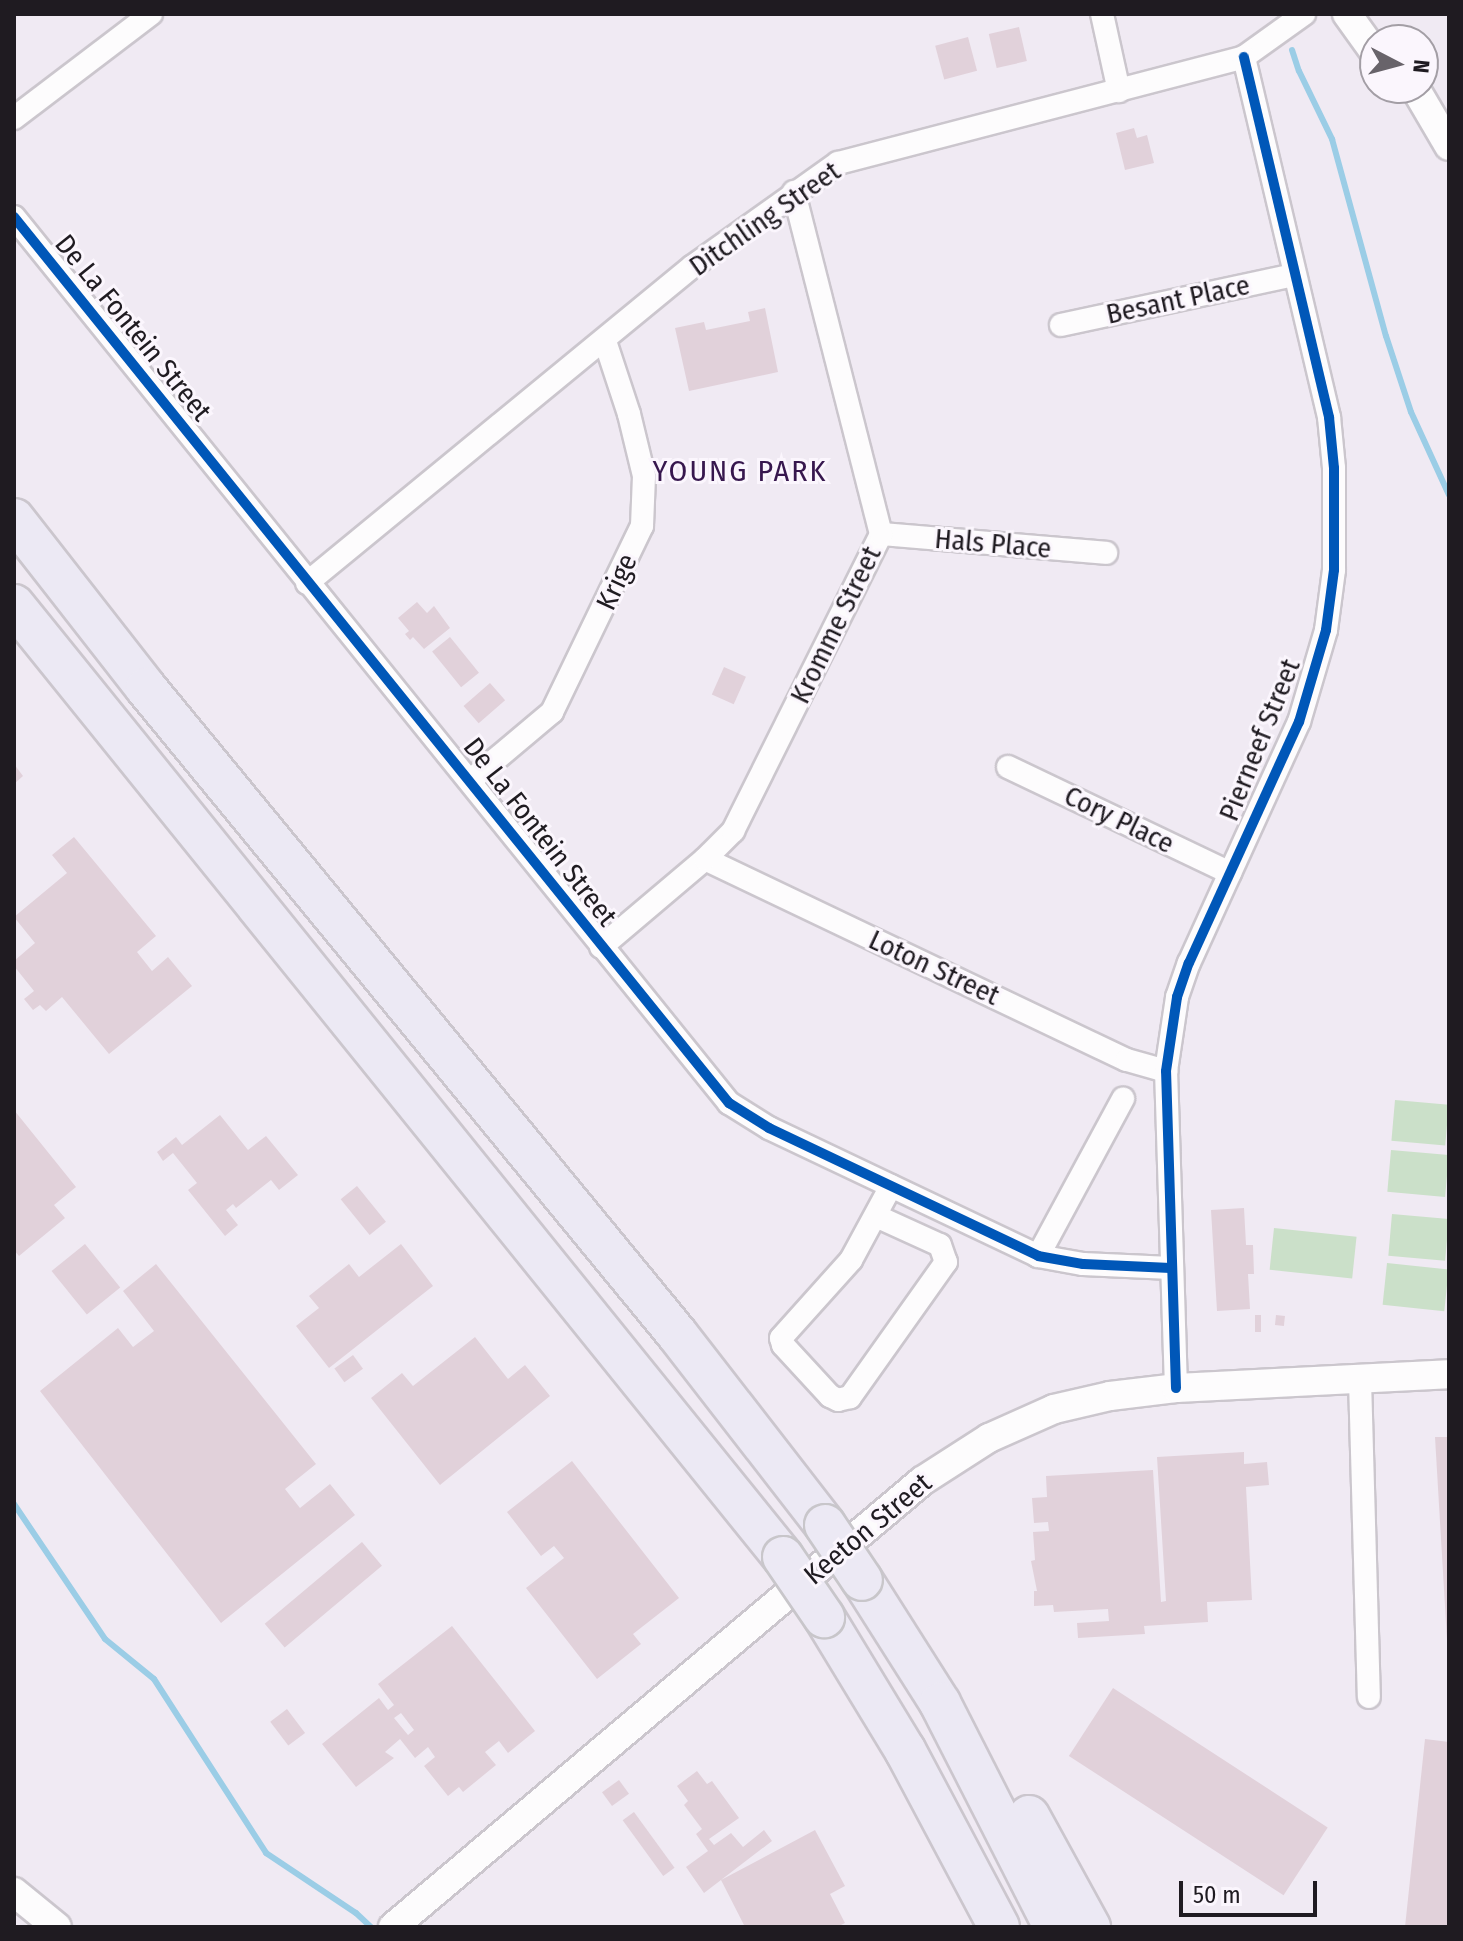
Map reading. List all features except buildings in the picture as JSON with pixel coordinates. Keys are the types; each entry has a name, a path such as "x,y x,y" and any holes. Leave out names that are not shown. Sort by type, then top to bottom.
{"highway":[{"path":"14,519 146,688 677,1334 825,1525 940,1703 1054,1927"},
{"path":"14,605 638,1381 778,1564 905,1750 999,1927"},
{"path":"871,1594 975,1733 1023,1805 1090,1927"},
{"path":"816,1619 932,1828 976,1927"}],"street":[{"path":"14,118 151,14"},
{"path":"1102,14 1119,91"},
{"name":"Ditchling Street","path":"307,583 693,266 838,163 1244,57 1304,14"},
{"path":"1347,14 1359,31"},
{"name":"Pierneef Street","path":"1176,1388 1166,1071 1182,981 1278,774 1311,690 1326,630 1334,570 1335,484 1329,417 1244,57"},
{"path":"1423,104 1449,146"},
{"name":"Kromme Street","path":"601,947 727,840 881,534 794,192"},
{"name":"De La Fontein Street","path":"14,217 307,583 471,780 601,947 739,1111 1038,1256 1083,1264 1171,1268"},
{"name":"Besant Place","path":"1061,325 1295,275"},
{"name":"Krige","path":"471,780 552,712 642,526 644,476 629,414 605,341"},
{"name":"Hals Place","path":"881,534 1106,553"},
{"name":"Cory Place","path":"1008,767 1230,873"},
{"name":"Loton Street","path":"705,859 1127,1060 1166,1071"},
{"path":"1038,1256 1123,1099"},
{"path":"876,1216 940,1245 946,1262 850,1397 838,1400 830,1396 783,1345 781,1338 845,1268 891,1186"},
{"name":"Keeton Street","path":"403,1918 922,1481 989,1438 1054,1409 1110,1396 1176,1388 1449,1374"},
{"path":"1360,1380 1369,1697"},
{"path":"14,1892 57,1927"}],"green space":[{"path":"1395,1100 1449,1105 1445,1146 1391,1141"},
{"path":"1391,1150 1449,1155 1445,1197 1387,1192"},
{"path":"1392,1214 1449,1219 1445,1261 1388,1256"},
{"path":"1274,1228 1357,1237 1352,1278 1270,1270"},
{"path":"1387,1263 1449,1269 1444,1311 1383,1305"}],"waterway":[{"path":"1292,50 1332,139 1386,336 1411,412 1449,495"},
{"path":"14,1504 105,1639 154,1679 266,1853 356,1913 371,1927"}],"cycle path":[{"path":"1176,1388 1166,1071 1177,997 1189,963 1299,722 1326,630 1334,570 1334,468 1329,417 1244,57"},
{"path":"14,217 729,1103 769,1128 1038,1256 1083,1264 1171,1268"}],"district":[{"name":"YOUNG PARK","path":"740,471"}]}
